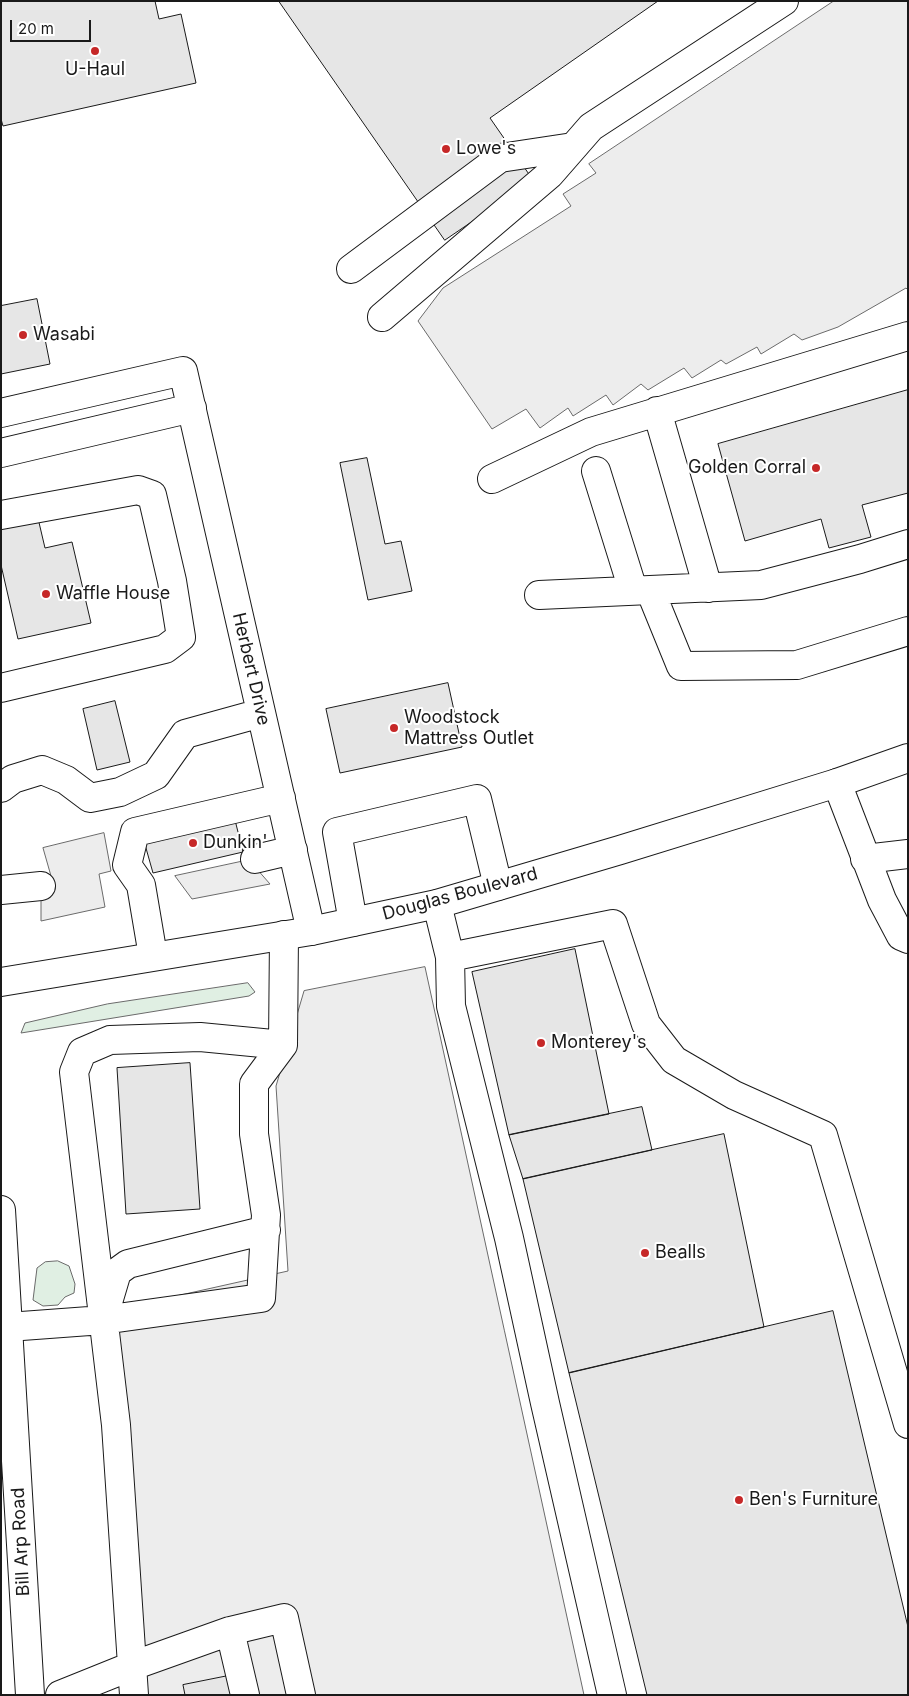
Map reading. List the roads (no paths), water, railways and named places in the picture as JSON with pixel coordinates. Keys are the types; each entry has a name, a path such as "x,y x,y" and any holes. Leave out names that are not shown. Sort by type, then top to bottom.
{"main road":[{"path":"382,317 550,174 591,127 784,1"},
{"path":"350,269 500,158 573,147"},
{"path":"492,479 591,432 908,336"},
{"name":"Herbert Drive","path":"1,413 183,371 311,931"},
{"path":"1,453 192,408"},
{"path":"657,411 708,588"},
{"path":"596,471 642,590 681,666 797,665 908,631"},
{"path":"1,515 138,490 152,495 172,581 181,638 165,649 1,688"},
{"path":"539,595 761,585 860,559 908,544"},
{"path":"5,781 42,770 66,780 90,798 120,792 156,775 185,734 261,713"},
{"name":"Douglas Boulevard","path":"1,982 311,931 437,904 837,782 908,758"},
{"path":"837,782 882,900 901,936 908,939"},
{"path":"153,956 141,885 119,868 135,832 281,798"},
{"path":"353,922 337,832 477,799 498,886"},
{"path":"255,859 293,850"},
{"path":"865,859 908,854"},
{"path":"1,890 41,886"},
{"path":"437,904 450,957 452,1006 511,1247 612,1695"},
{"path":"450,957 613,924 646,1024 674,1060 734,1095 823,1135 908,1424"},
{"path":"8,1327 103,1320 261,1298 266,1215 254,1134 254,1084 283,1045 284,935"},
{"path":"134,1695 116,1425 74,1072 82,1052 110,1040 200,1037 283,1045"},
{"name":"Bill Arp Road","path":"1,1210 30,1695"},
{"path":"103,1320 117,1272 128,1264 266,1230"},
{"path":"60,1695 132,1666 230,1631 284,1618 301,1695"},
{"path":"230,1631 245,1695"}],"place":[{"name":"U-Haul","path":"95,51"},
{"name":"Lowe's","path":"446,149"},
{"name":"Wasabi","path":"23,335"},
{"name":"Golden Corral","path":"816,468"},
{"name":"Waffle House","path":"46,594"},
{"name":"Woodstock Mattress Outlet","path":"394,728"},
{"name":"Dunkin'","path":"193,843"},
{"name":"Monterey's","path":"541,1043"},
{"name":"Bealls","path":"645,1253"},
{"name":"Ben's Furniture","path":"739,1500"}]}
